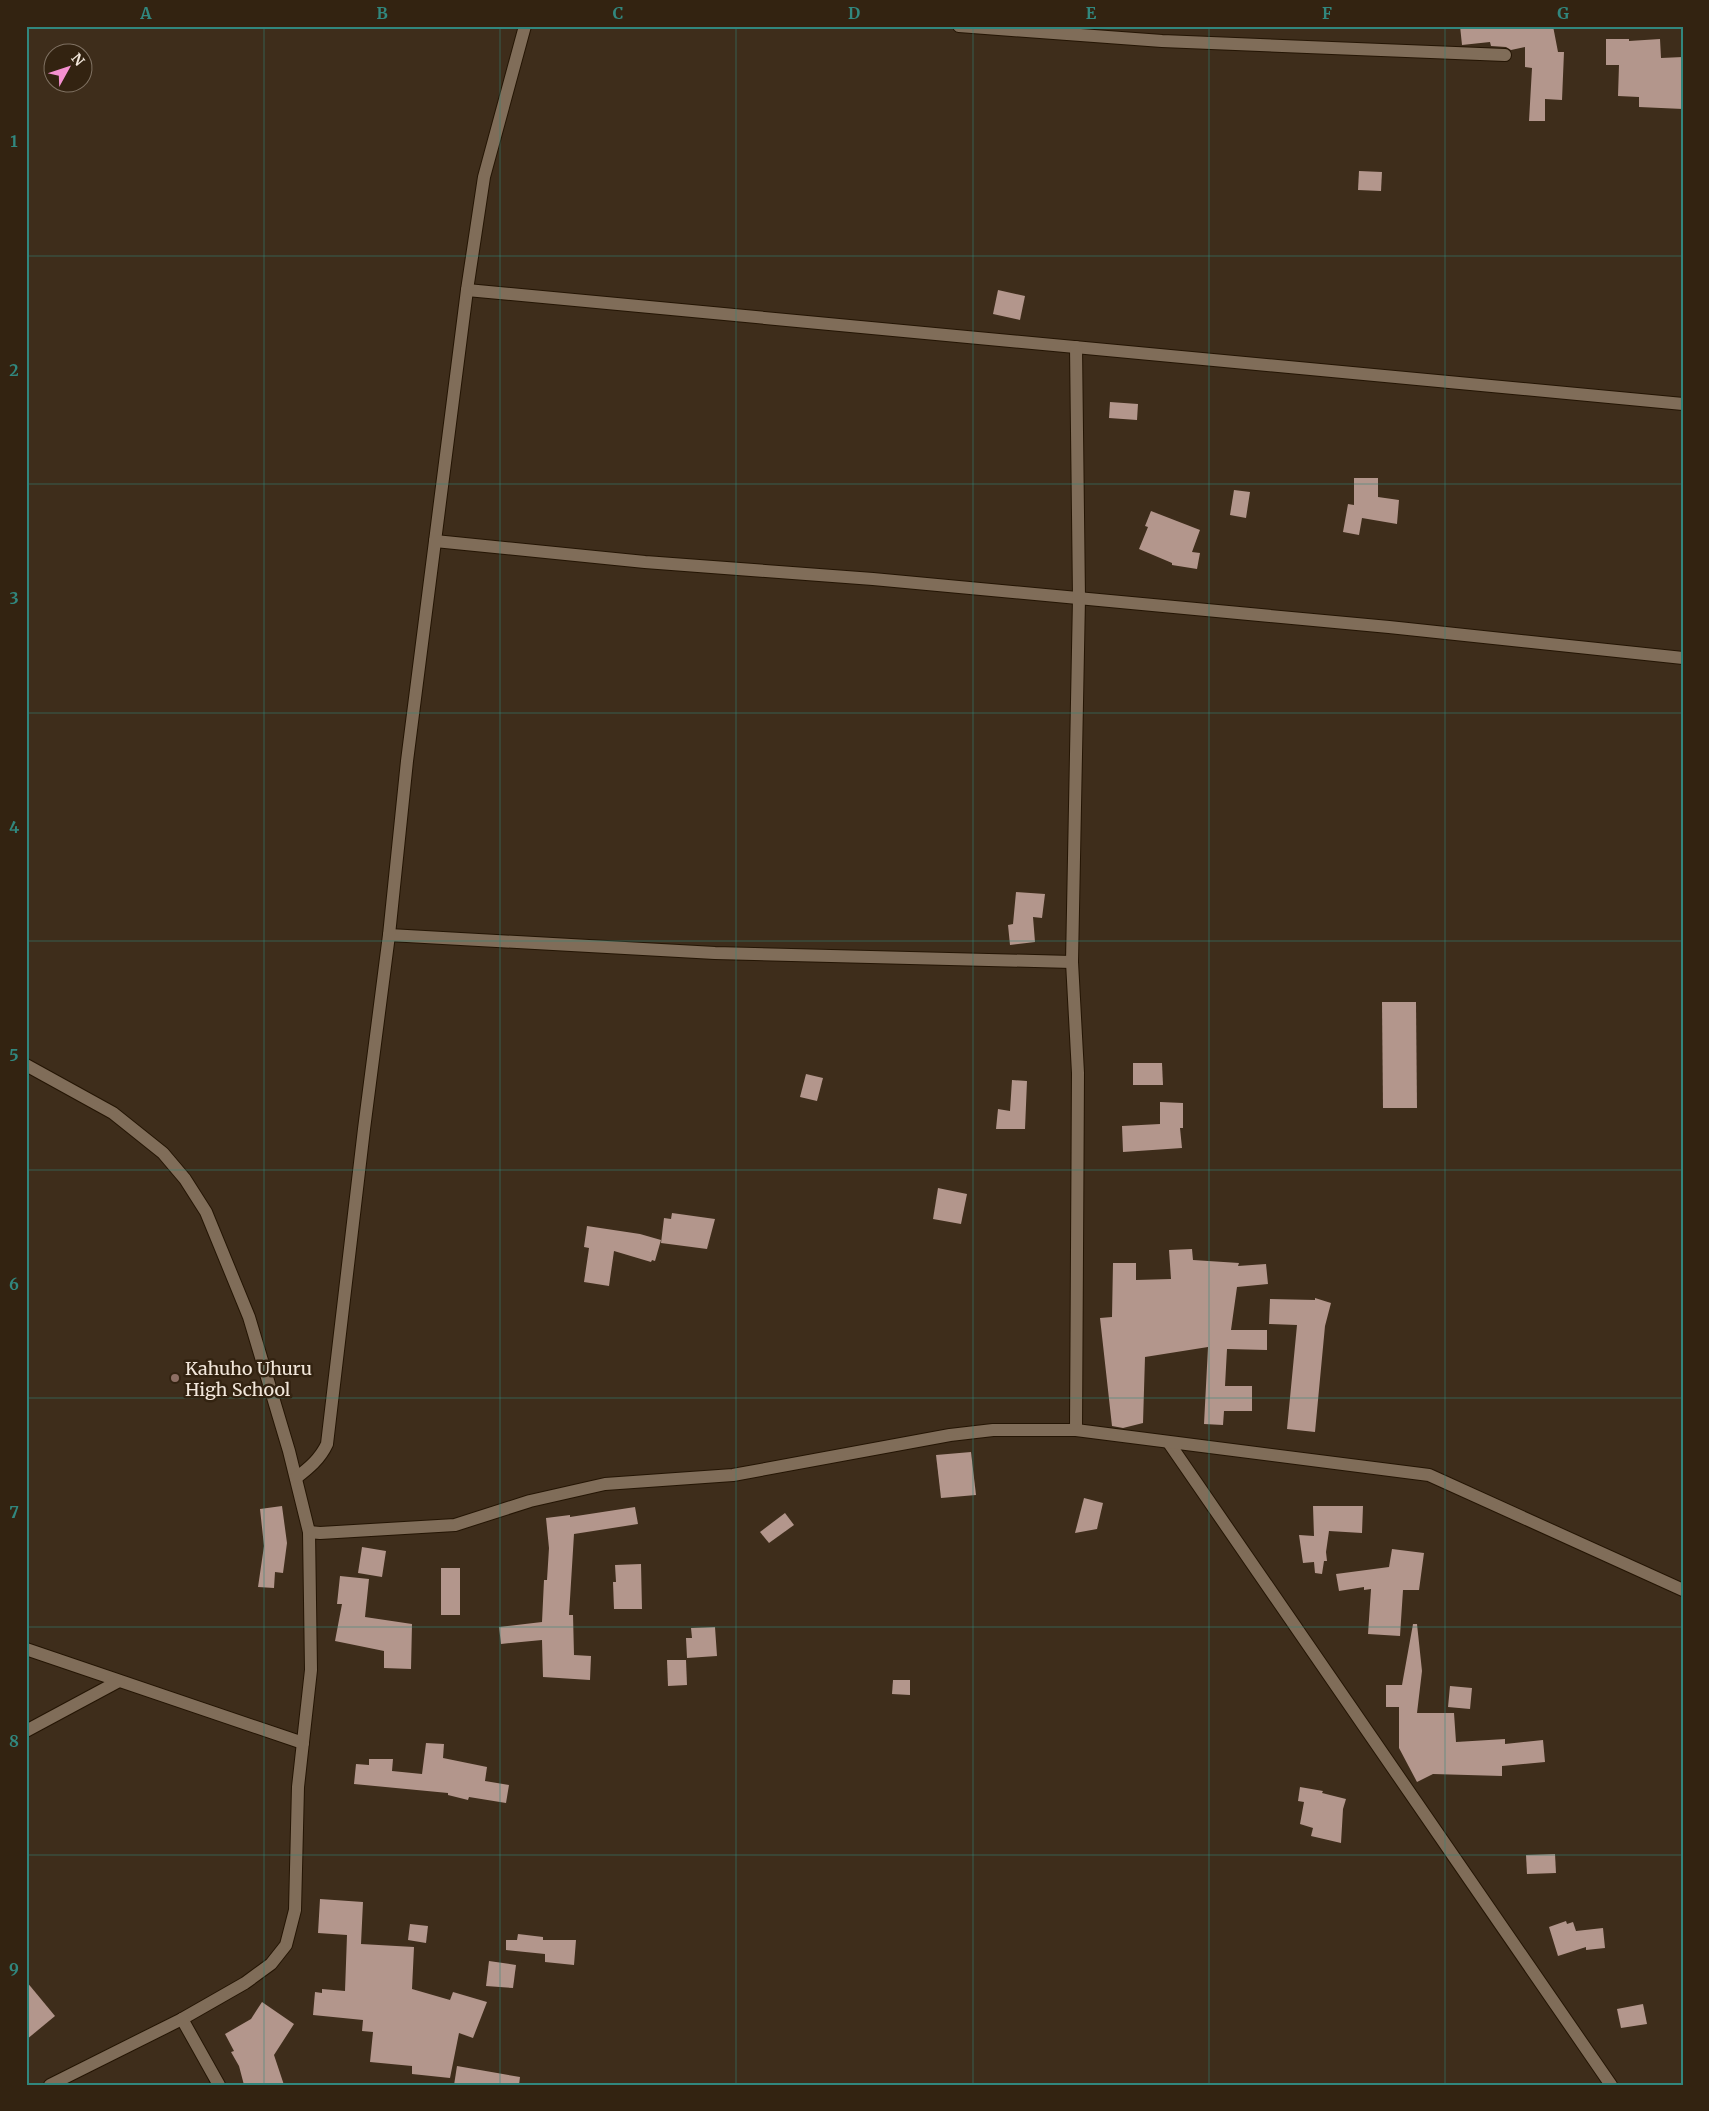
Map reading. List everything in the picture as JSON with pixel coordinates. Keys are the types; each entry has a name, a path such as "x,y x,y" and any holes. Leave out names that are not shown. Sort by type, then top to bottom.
{"street":[{"path":"296,1478 316,1460 327,1444 389,936 407,760 467,290 484,178 525,26"},
{"path":"959,26 1162,41 1505,55"},
{"path":"467,290 1683,404"},
{"path":"1076,347 1079,598 1072,962 1078,1073 1076,1430"},
{"path":"435,541 645,562 873,579 1389,627 1683,658"},
{"path":"389,936 715,953 1072,962"},
{"path":"26,1065 114,1113 163,1153 185,1179 206,1212 249,1318 296,1478 309,1532 311,1670 298,1787 295,1910 286,1945 271,1964 245,1983 182,2019 50,2085"},
{"path":"309,1532 320,1533 455,1525 530,1501 605,1484 733,1475 950,1435 993,1430 1076,1430 1429,1475 1683,1590"},
{"path":"1169,1443 1562,2010 1611,2085"},
{"path":"26,1649 303,1742"},
{"path":"26,1731 119,1681"},
{"path":"182,2019 219,2085"}],"building":[{"path":"1460,26 1553,26 1558,52 1564,52 1562,100 1545,99 1545,121 1529,121 1532,68 1525,67 1525,47 1511,50 1506,47 1491,46 1490,42 1462,45"},
{"path":"1606,39 1629,39 1629,41 1660,39 1661,58 1683,57 1683,109 1639,107 1639,97 1618,96 1619,65 1606,65"},
{"path":"1359,171 1382,172 1381,191 1358,190"},
{"path":"998,290 1025,296 1020,320 993,314"},
{"path":"1110,402 1138,404 1137,420 1109,418"},
{"path":"1354,478 1378,478 1378,497 1399,500 1397,524 1362,518 1359,535 1343,532 1348,504 1354,505"},
{"path":"1234,490 1250,492 1246,518 1230,515"},
{"path":"1151,511 1200,530 1192,552 1200,553 1197,569 1172,565 1172,563 1139,549 1148,527 1145,526"},
{"path":"1016,892 1045,894 1042,918 1033,917 1035,942 1010,945 1008,925 1013,924"},
{"path":"1382,1002 1416,1002 1417,1108 1383,1108"},
{"path":"1133,1063 1162,1063 1163,1085 1133,1085"},
{"path":"806,1074 823,1078 817,1101 800,1097"},
{"path":"1012,1080 1027,1081 1025,1129 996,1129 998,1109 1010,1111"},
{"path":"1160,1102 1183,1103 1183,1128 1180,1128 1182,1148 1123,1152 1122,1126 1160,1124"},
{"path":"938,1188 967,1194 961,1224 933,1219"},
{"path":"672,1213 715,1219 707,1249 661,1243 664,1218 671,1219"},
{"path":"587,1226 640,1234 661,1240 655,1261 652,1260 651,1262 614,1251 609,1286 584,1282 589,1248 584,1247"},
{"path":"1192,1249 1193,1260 1239,1263 1238,1266 1266,1264 1268,1284 1237,1287 1231,1330 1267,1330 1267,1350 1227,1349 1225,1386 1252,1386 1252,1411 1224,1411 1223,1425 1204,1424 1208,1347 1145,1357 1143,1423 1123,1428 1112,1426 1100,1318 1112,1317 1113,1263 1136,1263 1136,1280 1171,1279 1169,1250"},
{"path":"1315,1298 1331,1303 1325,1326 1315,1432 1287,1429 1297,1325 1269,1324 1270,1299 1315,1300"},
{"path":"971,1452 976,1495 941,1498 936,1455"},
{"path":"1084,1498 1103,1503 1097,1529 1075,1533"},
{"path":"282,1506 287,1543 283,1573 275,1572 274,1588 258,1587 264,1546 260,1509"},
{"path":"1313,1506 1363,1506 1362,1533 1329,1531 1326,1552 1327,1561 1324,1561 1322,1574 1315,1573 1314,1562 1303,1563 1299,1535 1314,1536"},
{"path":"635,1507 638,1524 574,1534 569,1615 573,1615 574,1655 591,1656 590,1680 543,1677 542,1640 501,1644 499,1627 542,1622 544,1580 547,1580 549,1548 546,1518 570,1515 570,1517"},
{"path":"785,1513 794,1525 769,1543 760,1532"},
{"path":"362,1547 386,1551 382,1577 358,1573"},
{"path":"1392,1549 1424,1553 1419,1590 1403,1590 1400,1636 1368,1634 1371,1589 1364,1590 1364,1587 1339,1591 1336,1574 1389,1567"},
{"path":"641,1564 642,1609 614,1609 613,1582 616,1582 615,1565"},
{"path":"441,1568 460,1568 460,1615 441,1615"},
{"path":"340,1576 369,1579 365,1617 412,1624 411,1669 384,1668 384,1651 335,1641 342,1604 337,1604"},
{"path":"1413,1624 1417,1624 1422,1671 1417,1713 1454,1713 1456,1742 1505,1739 1505,1744 1543,1740 1545,1762 1502,1766 1502,1776 1433,1774 1417,1782 1399,1748 1399,1707 1386,1707 1386,1685 1402,1685"},
{"path":"715,1627 717,1656 687,1658 686,1638 692,1638 691,1628"},
{"path":"667,1660 686,1660 687,1685 668,1686"},
{"path":"893,1680 910,1680 910,1695 892,1694"},
{"path":"1450,1686 1472,1688 1470,1709 1448,1707"},
{"path":"426,1743 444,1744 443,1758 487,1767 485,1781 509,1785 506,1803 469,1797 468,1800 448,1795 448,1793 354,1784 356,1764 369,1765 369,1759 393,1759 392,1771 422,1774"},
{"path":"1300,1787 1323,1791 1322,1793 1346,1799 1343,1809 1341,1843 1311,1836 1313,1828 1300,1824 1304,1802 1298,1801"},
{"path":"1555,1854 1556,1873 1527,1874 1526,1855"},
{"path":"320,1899 363,1902 361,1944 414,1947 412,1989 450,2000 453,1992 487,2002 473,2038 459,2033 450,2078 412,2074 412,2066 370,2062 373,2032 362,2031 363,2020 313,2015 315,1992 322,1993 322,1989 345,1991 347,1935 318,1933"},
{"path":"1566,1921 1567,1924 1573,1922 1576,1931 1603,1928 1605,1948 1586,1950 1586,1947 1558,1956 1549,1927"},
{"path":"410,1924 428,1926 426,1943 408,1940"},
{"path":"518,1934 543,1937 543,1940 576,1940 574,1965 545,1962 545,1954 506,1950 506,1940 517,1940"},
{"path":"489,1961 516,1965 513,1988 486,1986"},
{"path":"26,1981 55,2016 26,2040"},
{"path":"262,2002 294,2024 274,2055 284,2085 244,2085 239,2066 231,2052 234,2051 225,2034 251,2019"},
{"path":"1643,2004 1647,2024 1621,2028 1617,2009"},
{"path":"457,2066 520,2077 519,2085 454,2085"}],"place":[{"name":"Kahuho Uhuru High School","path":"175,1378"}]}
